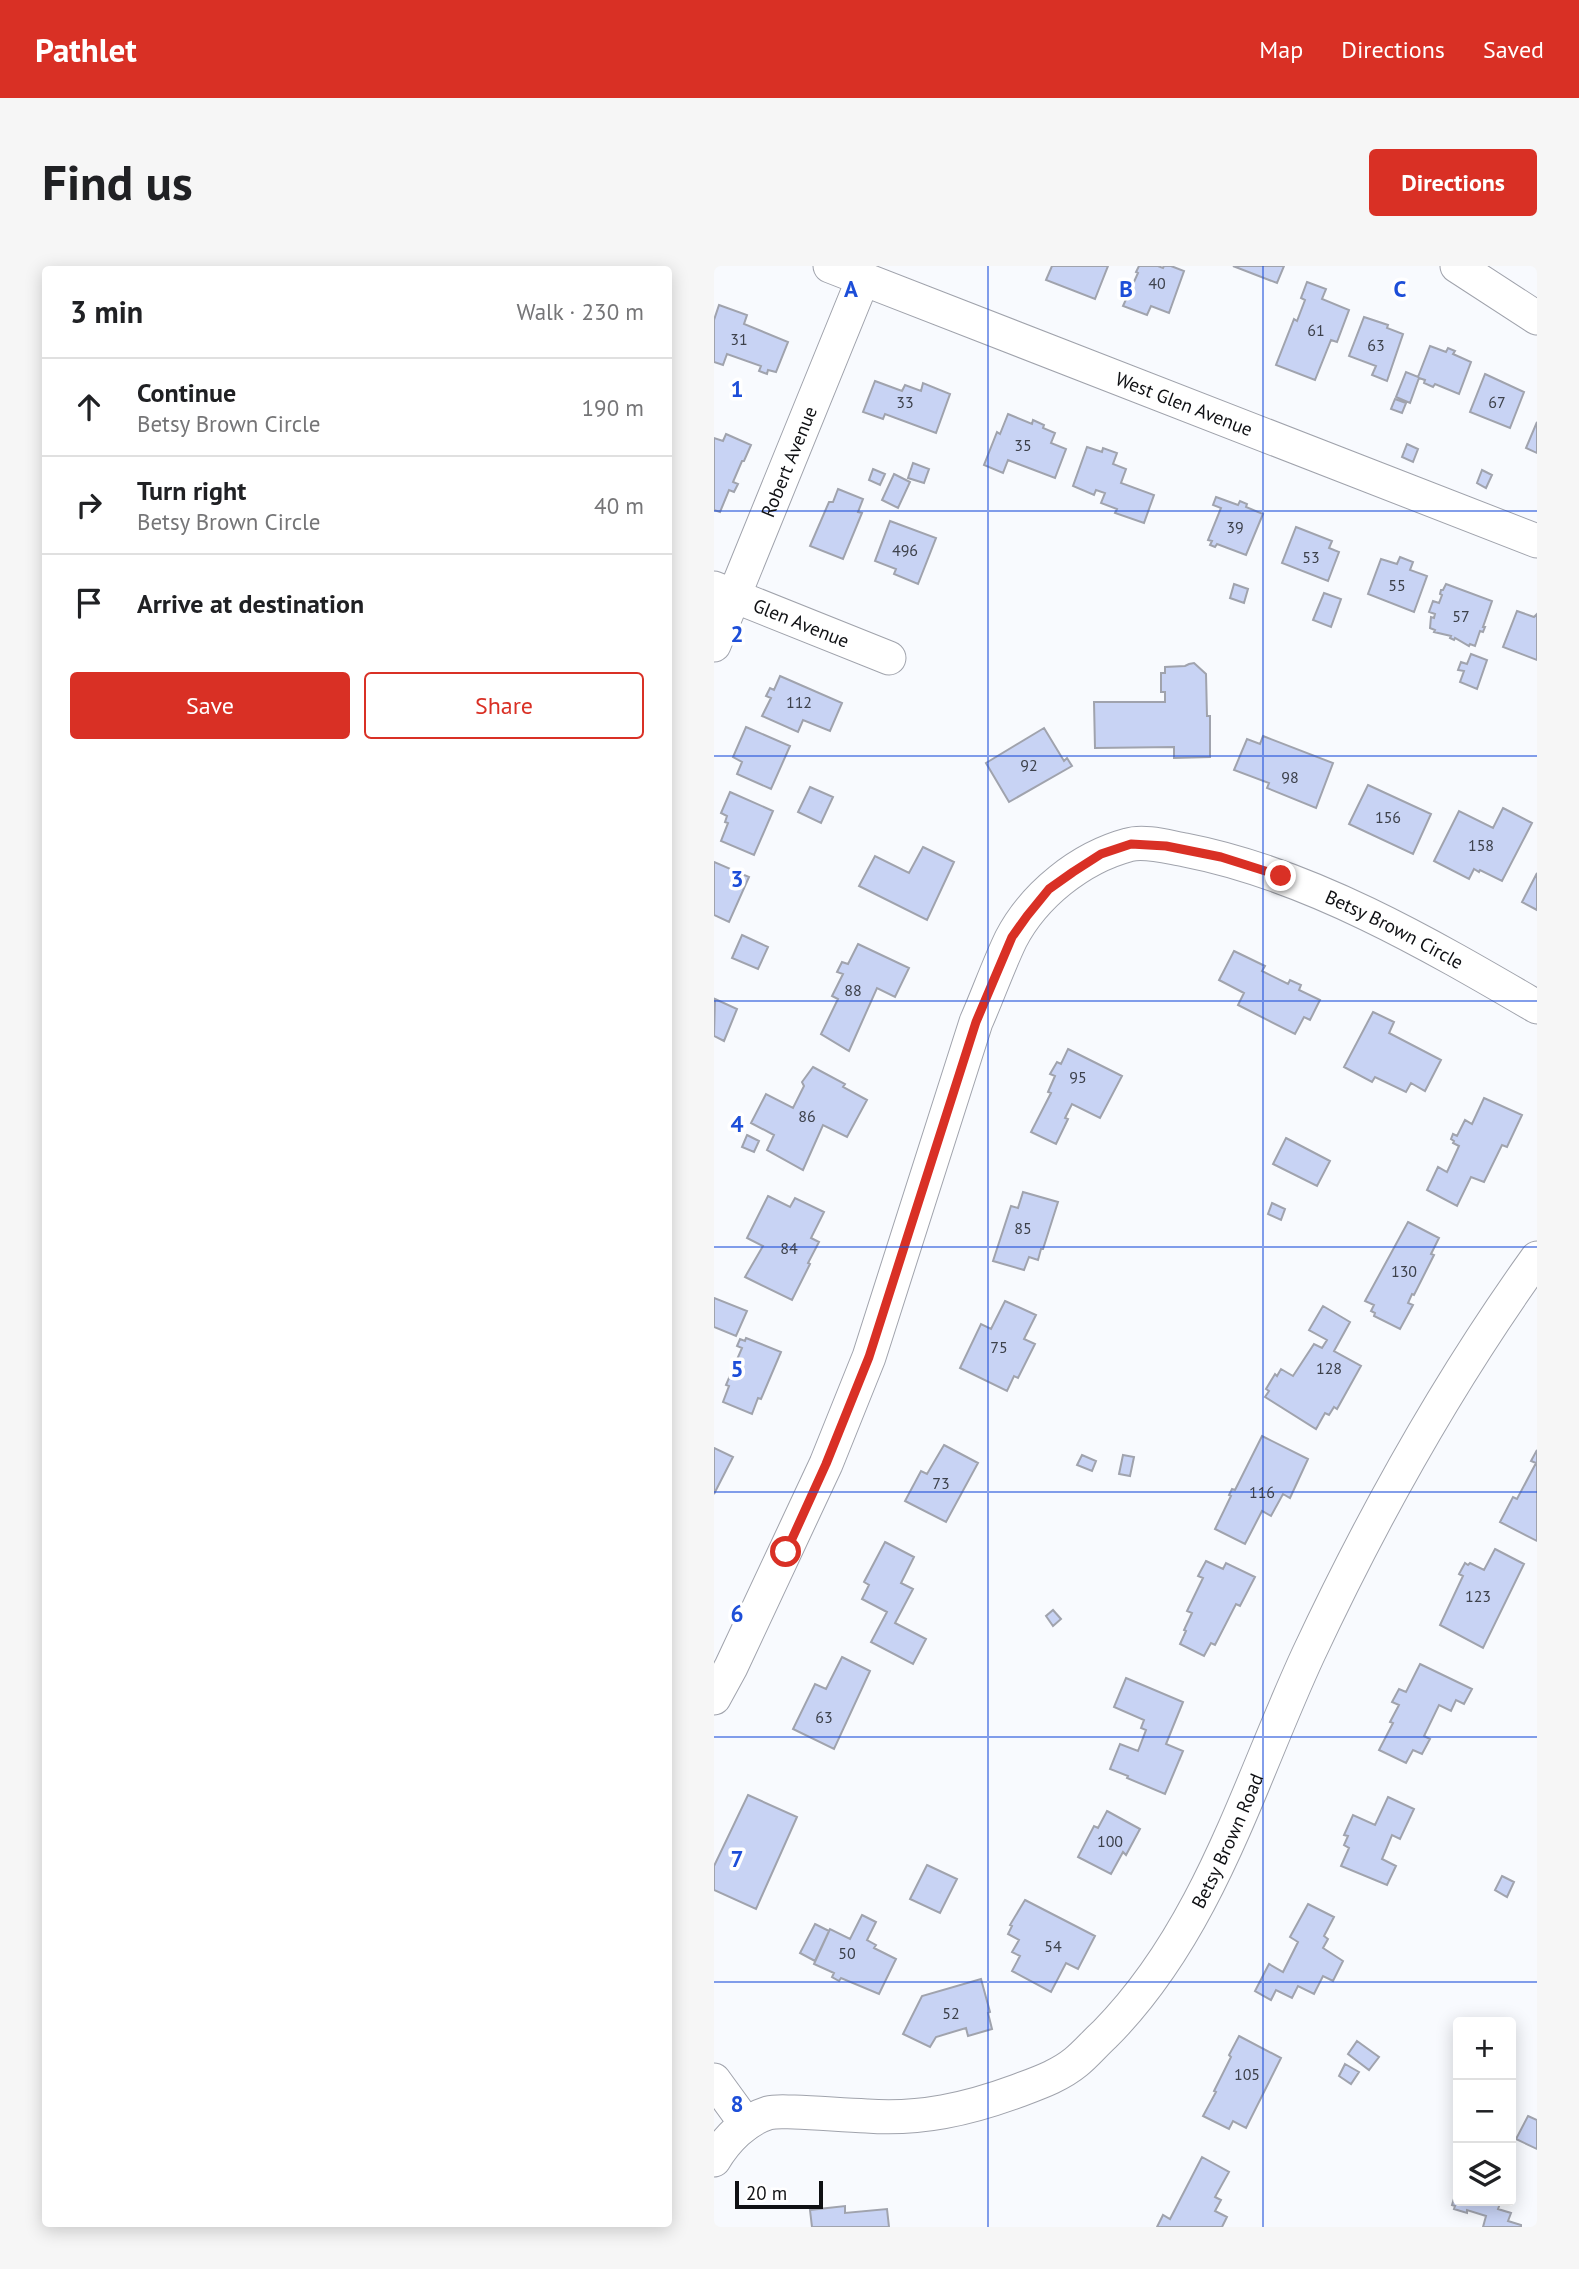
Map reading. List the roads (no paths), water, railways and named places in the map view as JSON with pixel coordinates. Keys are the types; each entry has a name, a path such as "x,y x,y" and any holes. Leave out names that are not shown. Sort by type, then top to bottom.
{"street":[{"name":"West Glen Avenue","path":"830,266 1537,541"},
{"path":"1457,266 1537,318"},
{"name":"Robert Avenue","path":"714,645 724,592 863,279"},
{"name":"Glen Avenue","path":"724,592 889,658"},
{"name":"Betsy Brown Circle","path":"714,1698 820,1477 869,1357 976,1022 1012,937 1049,889 1101,854 1131,844 1166,846 1221,857 1281,876 1370,916 1537,1007"},
{"name":"Betsy Brown Road","path":"714,2160 723,2144 746,2124 769,2112 902,2118 942,2113 986,2102 1048,2079 1076,2062 1129,2008 1168,1956 1201,1899 1234,1832 1308,1657 1367,1535 1463,1365 1537,1258"},
{"path":"714,2080 746,2124"}]}
